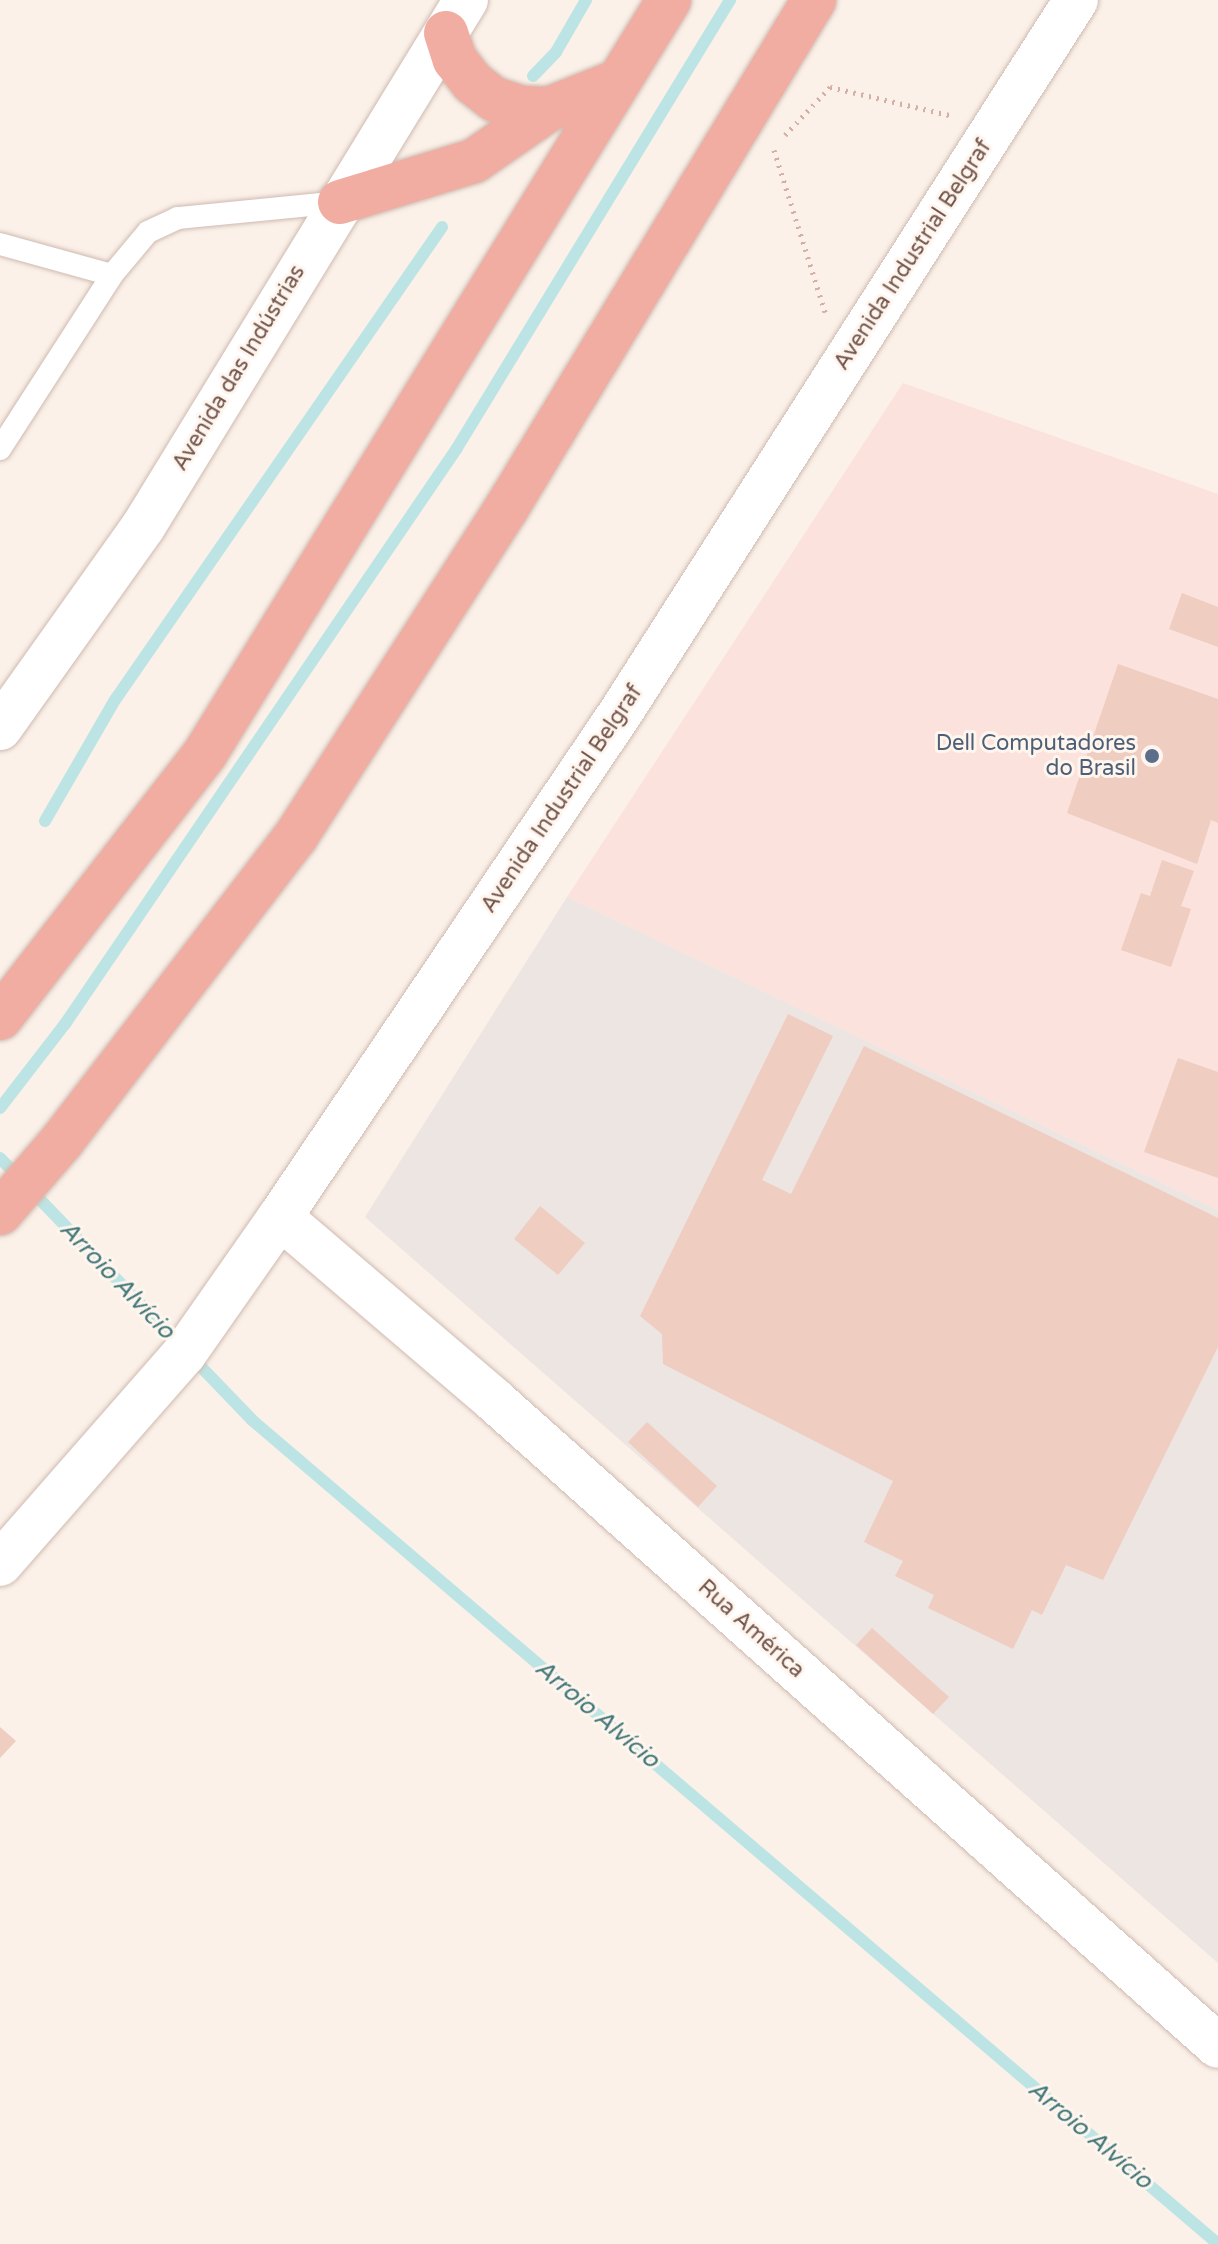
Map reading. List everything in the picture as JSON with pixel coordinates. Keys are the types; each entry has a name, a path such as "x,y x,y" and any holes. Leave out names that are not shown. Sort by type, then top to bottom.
{"highway":[{"path":"0,1018 206,752 669,0"},
{"path":"7,1205 62,1141 296,836 506,509 814,0"},
{"path":"456,16 455,60 472,82 494,99 521,108 549,109"},
{"path":"340,202 474,161 549,109 619,81"}],"main road":[{"name":"Avenida Industrial Belgraf","path":"0,1564 193,1342 280,1217 621,712 1076,0"},
{"name":"Avenida das Indústrias","path":"0,728 143,527 456,16"},
{"name":"Rua América","path":"280,1217 506,1411 1218,2046"}],"lane":[{"path":"0,449 112,275 148,232 178,218 340,202"},
{"path":"0,244 112,275"}],"path":[{"path":"842,366 773,148 830,87 996,126"}],"shaded area":[{"path":"903,383 1218,494 1218,1210 567,897"},
{"path":"567,897 1218,1210 1218,1963 365,1217"}],"building":[{"path":"1182,593 1218,607 1218,647 1169,629"},
{"name":"Dell Computadores do Brasil","path":"1118,664 1218,699 1218,823 1211,820 1197,864 1067,813"},
{"path":"1162,860 1194,871 1181,906 1191,909 1171,967 1121,950 1141,893 1150,896"},
{"path":"788,1014 833,1036 762,1180 791,1194 864,1046 1218,1218 1218,1347 1103,1580 1066,1565 1042,1615 1032,1610 1013,1649 928,1608 934,1595 895,1576 903,1561 864,1542 893,1481 663,1364 662,1334 640,1316"},
{"path":"1178,1058 1218,1072 1218,1178 1144,1152"},
{"path":"540,1206 585,1243 558,1275 514,1239"},
{"path":"647,1422 717,1486 698,1507 628,1442"},
{"path":"872,1628 949,1697 933,1714 856,1645"},
{"path":"0,1727 16,1741 0,1758"}],"waterway":[{"path":"533,76 556,52 586,0"},
{"path":"0,1108 65,1024 457,448 730,0"},
{"path":"45,821 115,700 442,227"},
{"name":"Arroio Alvício","path":"0,1158 252,1420 1218,2244"}],"place":[{"name":"Dell Computadores do Brasil","path":"1152,756"}]}
